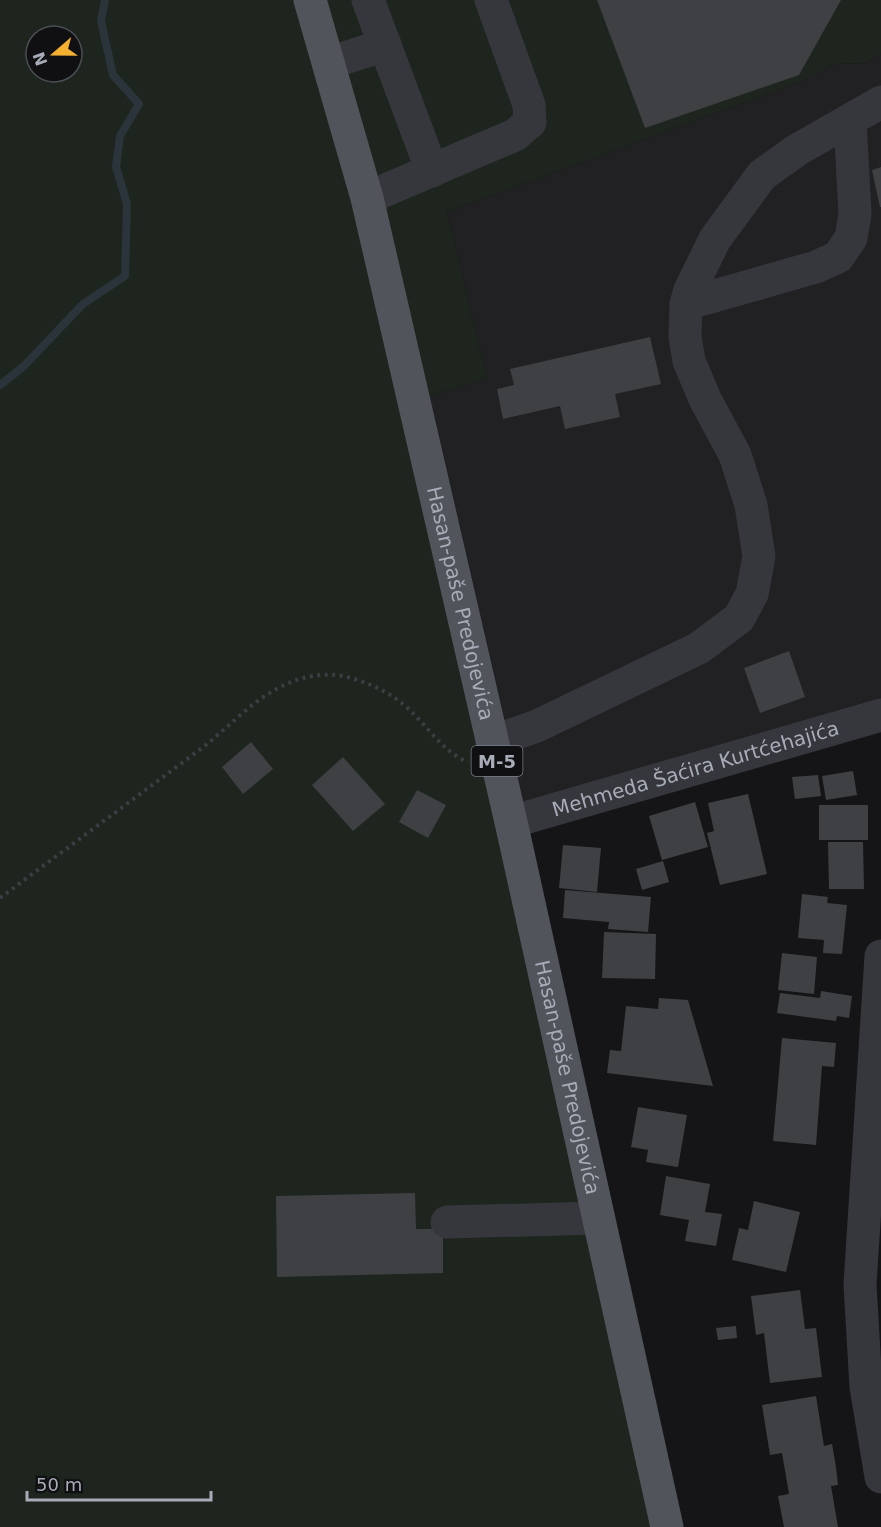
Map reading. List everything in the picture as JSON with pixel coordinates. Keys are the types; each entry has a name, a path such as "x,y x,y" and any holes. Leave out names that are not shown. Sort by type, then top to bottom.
{"main road":[{"name":"Hasan-paše Predojevića","path":"310,0 367,198 511,822 667,1527"}],"street":[{"path":"368,0 432,171"},
{"path":"367,198 515,135 530,122 529,105 491,0"},
{"path":"329,63 385,45"},
{"path":"492,742 537,726 699,648 740,618 752,594 759,556 751,505 735,455 705,399 689,361 686,304 690,290 715,239 762,175 797,150 881,102"},
{"path":"686,304 816,267 838,257 850,238 855,214 850,120"},
{"name":"Mehmeda Šaćira Kurtćehajića","path":"511,822 881,715"},
{"path":"881,956 866,1387 881,1477"},
{"path":"447,1222 598,1218"}],"path":[{"path":"0,898 202,748 240,715 273,691 294,681 314,676 328,674 350,678 386,691 405,705 439,741 464,760 500,774"}],"shaded area":[{"path":"0,0 881,0 881,54 864,63 834,64 803,81 447,212 487,378 414,401 667,1527 0,1527"},
{"path":"881,54 881,715 511,822 414,401 487,378 447,212 803,81 834,64 864,63"}],"building":[{"path":"597,0 841,0 799,75 645,128"},
{"path":"881,167 881,207 880,207 872,170"},
{"path":"650,337 661,384 615,394 620,417 565,429 560,406 503,419 497,389 514,385 510,369"},
{"path":"789,651 805,697 760,713 744,668"},
{"path":"251,742 273,769 243,794 222,767"},
{"path":"343,757 385,804 353,831 312,785"},
{"path":"853,771 857,795 826,800 822,776"},
{"path":"818,775 821,796 795,799 792,777"},
{"path":"417,790 446,805 428,838 399,822"},
{"path":"748,794 767,874 720,885 707,833 714,831 708,803"},
{"path":"695,802 708,847 662,860 649,816"},
{"path":"819,805 868,805 868,840 819,840"},
{"path":"828,842 863,842 864,889 829,889"},
{"path":"563,845 601,848 597,892 559,888"},
{"path":"663,861 669,882 642,890 636,869"},
{"path":"565,890 651,897 648,932 608,929 609,922 563,918"},
{"path":"802,894 828,897 827,903 847,905 842,954 823,953 824,940 798,938"},
{"path":"604,932 656,934 655,979 602,978"},
{"path":"782,953 817,957 814,994 778,990"},
{"path":"821,991 852,996 849,1018 837,1016 836,1021 777,1013 780,993 820,998"},
{"path":"659,998 688,1000 713,1086 607,1073 610,1050 621,1051 626,1006 658,1009"},
{"path":"782,1038 836,1043 834,1067 822,1066 816,1145 773,1141"},
{"path":"638,1107 687,1115 678,1167 646,1162 648,1150 631,1147"},
{"path":"666,1176 710,1184 705,1212 722,1214 716,1246 685,1241 689,1220 660,1215"},
{"path":"415,1193 416,1229 443,1229 443,1273 277,1277 276,1196"},
{"path":"754,1201 800,1212 786,1272 732,1260 739,1228 748,1230"},
{"path":"800,1290 805,1329 816,1328 822,1377 770,1383 764,1333 756,1335 751,1296"},
{"path":"736,1326 737,1338 718,1340 716,1328"},
{"path":"816,1396 824,1446 832,1444 836,1467 838,1485 831,1486 838,1527 784,1527 778,1496 789,1494 782,1453 770,1455 762,1405"}],"waterway":[{"path":"0,385 24,366 83,304 125,276 127,204 116,167 120,136 139,104 113,75 101,21 105,0"}]}
